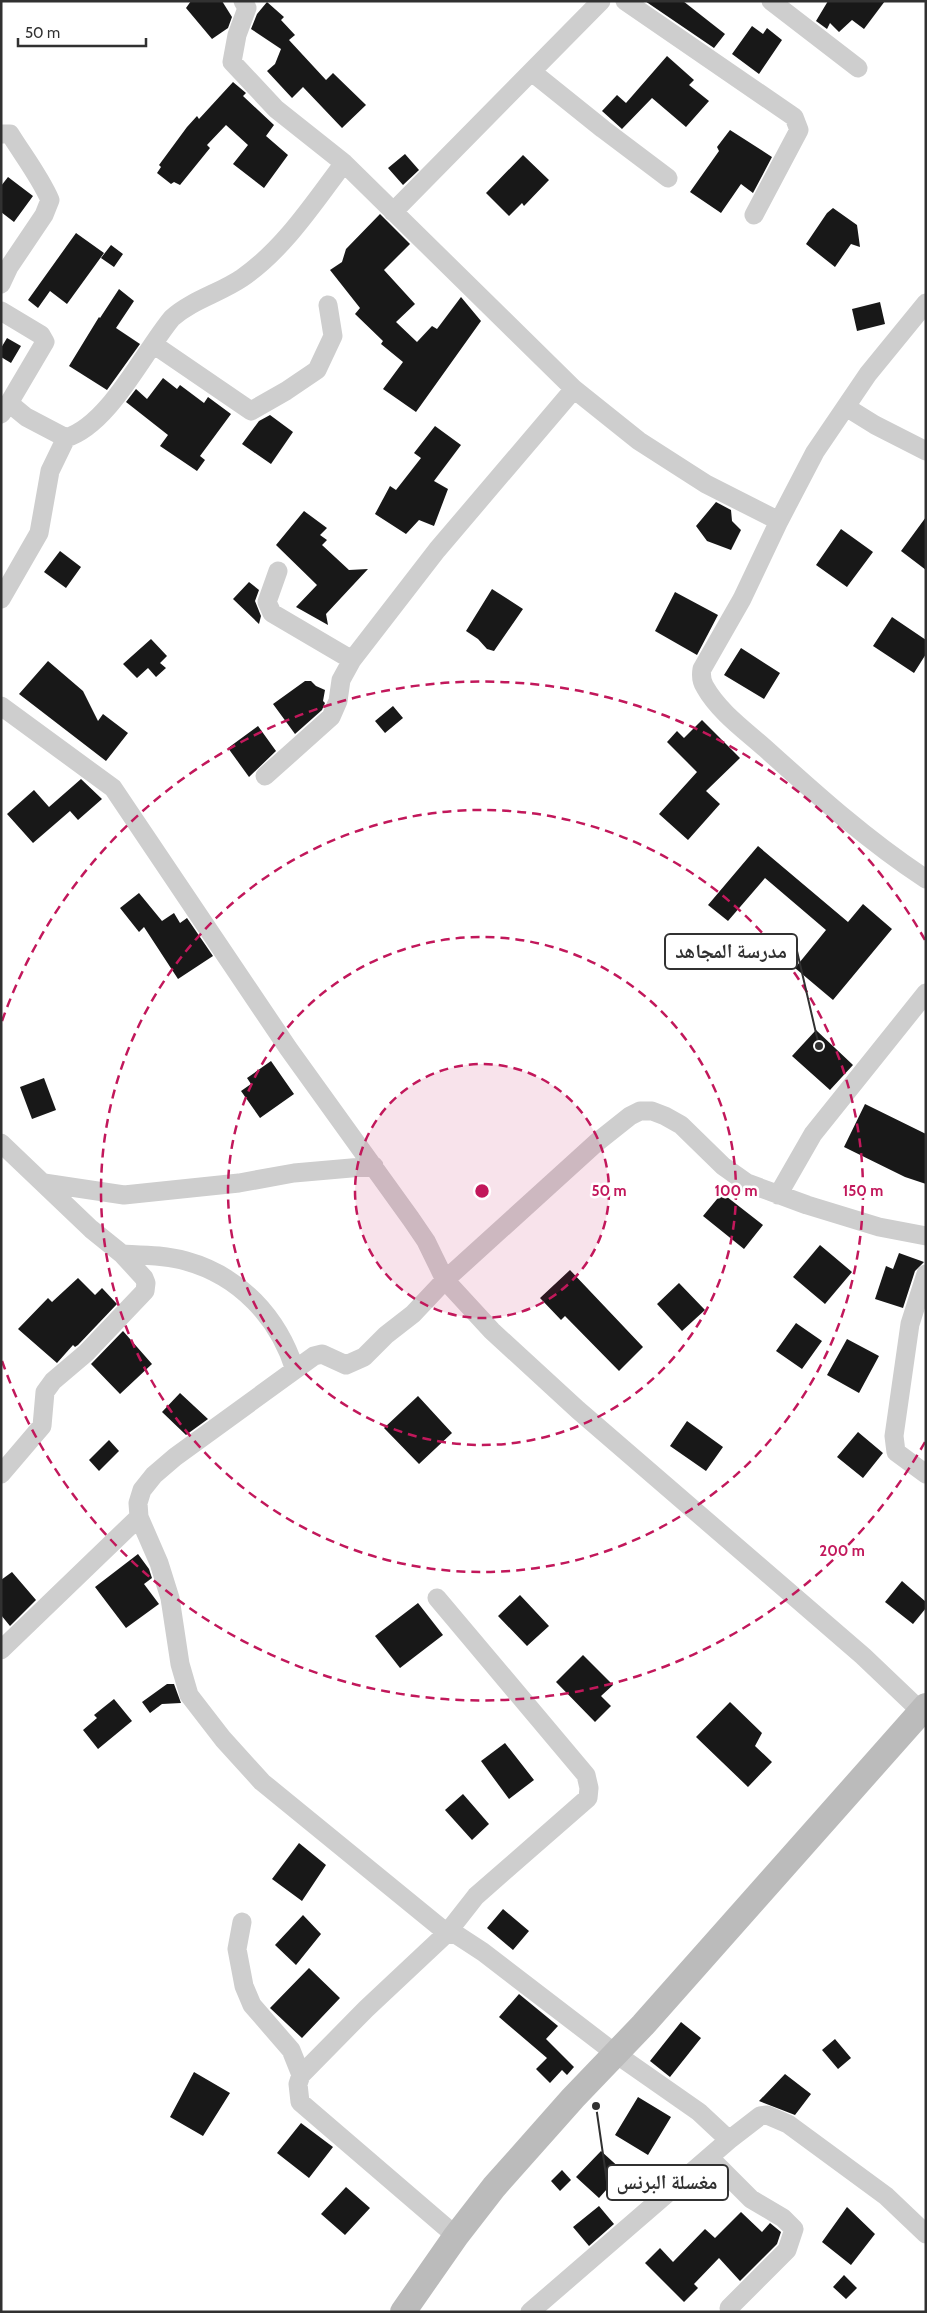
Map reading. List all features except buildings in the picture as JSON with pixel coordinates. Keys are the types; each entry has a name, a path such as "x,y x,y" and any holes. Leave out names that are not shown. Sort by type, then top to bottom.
{"main road":[{"path":"403,2312 456,2236 494,2186 526,2149 616,2054 924,1711"}],"street":[{"path":"243,1 247,8 232,54 234,66 276,109 344,163 574,389 639,442 706,484 779,520"},
{"path":"394,212 601,1"},
{"path":"625,1 794,117 799,130 754,215"},
{"path":"771,1 858,68"},
{"path":"532,72 602,129 668,178"},
{"path":"1,134 10,134 34,174 44,185 50,200 44,215 9,267 1,284"},
{"path":"1,599 39,533 50,471 66,438 87,429 101,415 172,318 181,310 241,279 274,252 344,163"},
{"path":"926,303 868,374 815,452 779,520 742,599 702,669 704,687 731,717 829,806 877,846 926,880"},
{"path":"152,344 251,410 286,391 317,370 333,336 328,305"},
{"path":"1,311 41,335 45,342 5,409 26,417 66,438"},
{"path":"265,776 331,717 338,701 341,680 352,660 437,550 574,389"},
{"path":"846,408 875,426 926,451"},
{"path":"278,571 267,602 272,613 352,660"},
{"path":"1,706 113,788 283,1040 426,1241 445,1280 492,1331 578,1410 924,1711"},
{"path":"778,1195 814,1134 926,992"},
{"path":"729,2140 699,2112 616,2054 466,1940 457,1935 446,1934 262,1782 202,1713 185,1684 170,1598 159,1563 139,1517 138,1503 142,1490 154,1475 175,1457 314,1356 322,1354 346,1365 364,1358 386,1335 413,1314 445,1280 596,1143 630,1116 640,1111 652,1111 673,1120 729,1171 747,1183 778,1195 879,1226 926,1236"},
{"path":"1,1142 91,1229 122,1254 144,1278 145,1291 86,1353 53,1381 46,1392 42,1426 1,1474"},
{"path":"44,1183 124,1195 239,1183 294,1173 374,1166"},
{"path":"122,1254 151,1255 186,1261 209,1270 243,1289 259,1304 281,1335 295,1370"},
{"path":"926,1274 910,1324 894,1436 896,1452 926,1474"},
{"path":"1,1650 139,1517"},
{"path":"437,1598 578,1763 586,1775 589,1788 588,1798 476,1896 446,1934 366,2009 301,2075 298,2084 300,2102 456,2236"},
{"path":"242,1922 237,1949 244,1986 252,2005 291,2050 301,2075"},
{"path":"530,2312 729,2140 760,2116 767,2115 788,2124 886,2196 926,2234"},
{"path":"710,2158 751,2199 783,2218 794,2229 787,2250 730,2308"}],"place":[{"name":"مدرسة المجاهد","path":"819,1046"},
{"name":"مغسلة البرنس","path":"596,2106"}]}
